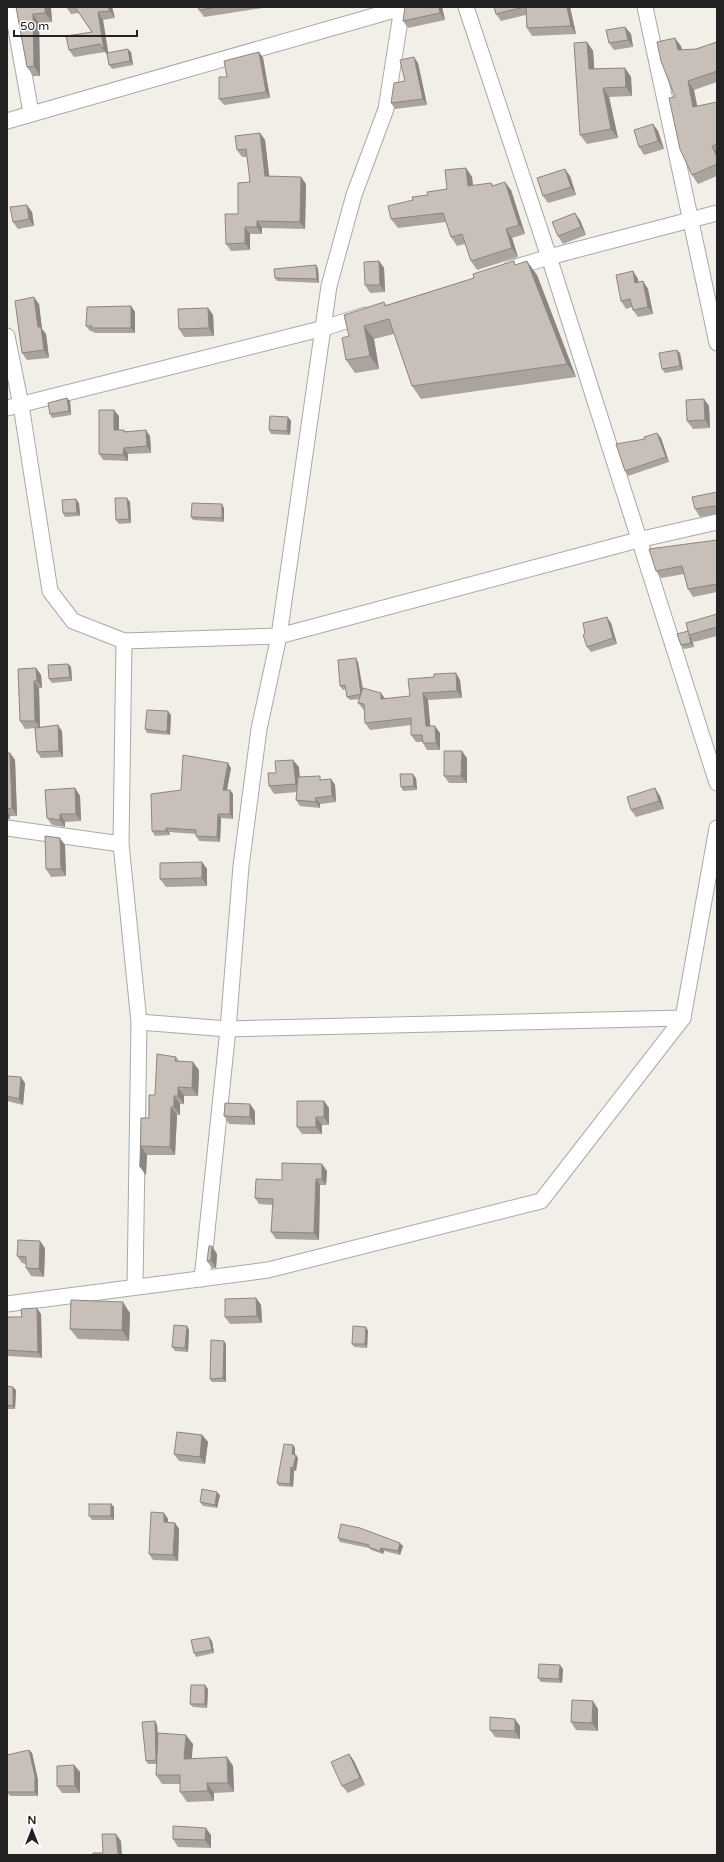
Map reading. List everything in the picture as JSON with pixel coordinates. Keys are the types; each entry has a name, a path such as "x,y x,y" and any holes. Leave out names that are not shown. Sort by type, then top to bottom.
{"street":[{"path":"12,7 31,113"},
{"path":"7,121 404,7 386,108 354,195 330,286 279,636 257,744 241,866 228,1029 202,1278"},
{"path":"466,7 717,783"},
{"path":"645,7 717,342"},
{"path":"496,273 548,257 717,213"},
{"path":"14,406 324,328 376,311"},
{"path":"7,336 14,406 50,591 73,621 124,641 279,636 638,540 717,522"},
{"path":"124,641 120,844 139,1022 135,1287"},
{"path":"7,828 120,844"},
{"path":"7,1304 268,1270 541,1201 684,1018 717,828"},
{"path":"139,1022 228,1029 684,1018"}],"building":[{"path":"16,7 45,7 45,13 33,14 34,66 27,67"},
{"path":"75,7 108,7 110,11 98,12 104,50 100,44 69,50 66,36 92,32"},
{"path":"198,7 218,7 199,10"},
{"path":"405,7 439,7 440,13 403,21"},
{"path":"494,7 524,7 496,14"},
{"path":"526,7 567,7 571,26 527,28"},
{"path":"625,27 628,40 609,43 606,30"},
{"path":"675,38 678,50 696,49 717,42 717,71 688,81 693,107 717,102 717,144 712,146 717,157 717,164 692,175 680,149 669,98 675,97 661,61 657,42"},
{"path":"587,42 589,69 625,68 626,87 603,88 611,129 580,135 574,43"},
{"path":"128,49 130,61 109,65 107,53"},
{"path":"259,52 266,92 219,99 219,77 227,77 224,61"},
{"path":"414,57 423,99 391,103 394,83 405,81 400,60"},
{"path":"653,124 658,141 639,147 634,130"},
{"path":"260,133 265,176 301,177 300,222 257,221 257,227 245,227 245,243 226,244 225,214 238,214 238,183 250,182 246,149 237,150 235,136"},
{"path":"466,168 468,186 491,183 492,186 505,182 519,225 506,229 512,248 471,261 462,234 451,237 443,213 391,219 388,206 413,200 412,197 428,195 427,192 447,189 445,170"},
{"path":"565,169 571,187 543,196 537,178"},
{"path":"27,205 29,219 13,222 10,207"},
{"path":"575,213 581,227 558,236 552,222"},
{"path":"379,261 380,285 365,285 364,262"},
{"path":"514,261 515,265 527,261 567,364 412,386 389,319 364,326 370,356 346,360 342,338 349,336 344,315 384,302 385,306 474,278 473,274"},
{"path":"316,265 317,279 275,278 274,269"},
{"path":"633,271 635,283 643,281 648,307 633,310 630,299 621,301 616,275"},
{"path":"34,297 38,327 41,327 44,350 22,353 15,301"},
{"path":"131,306 131,328 91,328 92,326 86,326 87,307"},
{"path":"208,308 209,328 179,329 178,309"},
{"path":"677,350 680,366 662,369 659,353"},
{"path":"67,398 69,411 50,414 48,403"},
{"path":"704,399 705,420 687,421 686,400"},
{"path":"99,410 114,410 114,430 124,430 124,432 146,430 147,446 124,448 123,455 99,454"},
{"path":"270,416 288,417 287,431 269,430"},
{"path":"657,433 666,457 625,471 616,444 645,439 644,437"},
{"path":"717,492 717,508 714,506 695,509 692,497"},
{"path":"115,498 127,498 129,519 116,520"},
{"path":"76,499 77,513 63,513 62,500"},
{"path":"192,503 222,504 222,518 191,517"},
{"path":"717,540 717,584 688,589 682,566 656,571 649,549"},
{"path":"717,614 717,627 689,635 686,623"},
{"path":"607,617 613,638 587,647 583,635 585,634 583,623"},
{"path":"688,631 691,643 681,645 677,634"},
{"path":"356,658 361,694 347,697 345,685 340,686 338,660"},
{"path":"68,664 70,677 49,679 48,665"},
{"path":"36,668 37,681 34,681 35,721 20,721 18,669"},
{"path":"456,673 457,691 423,693 426,726 435,726 436,743 423,743 422,735 411,735 411,718 365,723 364,704 358,703 363,688 381,693 381,699 410,696 408,679 434,677 434,674"},
{"path":"147,710 168,711 167,732 145,729"},
{"path":"58,725 59,751 37,752 35,728"},
{"path":"444,751 462,751 461,776 444,776"},
{"path":"7,753 10,753 12,808 7,809"},
{"path":"183,755 228,763 223,790 230,790 230,814 218,814 217,837 196,836 196,830 166,828 166,831 152,831 151,794 181,790"},
{"path":"293,760 296,784 269,786 268,773 276,773 275,761"},
{"path":"400,774 413,774 414,786 401,787"},
{"path":"320,776 320,780 331,779 332,796 315,798 316,802 296,800 298,777"},
{"path":"75,788 76,814 60,814 60,820 47,818 45,790"},
{"path":"655,788 659,801 631,810 627,797"},
{"path":"45,836 60,838 61,869 46,869"},
{"path":"202,862 202,878 160,879 160,863"},
{"path":"157,1054 176,1057 175,1061 193,1062 192,1088 178,1087 178,1096 174,1096 174,1107 171,1107 170,1147 141,1146 140,1167 141,1118 149,1118 149,1095 155,1095"},
{"path":"7,1076 21,1077 19,1099 7,1096"},
{"path":"297,1101 324,1101 324,1117 316,1117 316,1127 297,1127"},
{"path":"225,1103 250,1104 250,1117 224,1116"},
{"path":"282,1163 322,1164 322,1179 316,1179 314,1233 271,1232 273,1199 255,1198 256,1179 282,1180"},
{"path":"18,1240 40,1241 39,1269 26,1268 26,1257 17,1256"},
{"path":"209,1246 212,1246 211,1260 207,1261"},
{"path":"256,1298 257,1316 225,1317 225,1299"},
{"path":"71,1300 123,1302 122,1330 70,1329"},
{"path":"37,1308 38,1352 7,1350 7,1317 22,1317 21,1309"},
{"path":"174,1325 187,1326 185,1348 172,1347"},
{"path":"353,1326 366,1327 365,1344 352,1344"},
{"path":"211,1340 224,1341 223,1378 210,1379"},
{"path":"7,1386 13,1387 13,1406 7,1405"},
{"path":"177,1432 202,1435 200,1457 174,1454"},
{"path":"284,1444 293,1445 292,1454 296,1455 293,1468 291,1467 290,1484 277,1483"},
{"path":"202,1489 217,1492 215,1505 200,1502"},
{"path":"89,1504 111,1504 111,1516 89,1516"},
{"path":"151,1512 164,1513 164,1522 175,1523 173,1555 149,1554"},
{"path":"341,1524 360,1528 400,1543 398,1551 381,1548 380,1551 368,1547 369,1545 338,1538"},
{"path":"209,1637 212,1650 194,1653 191,1640"},
{"path":"539,1664 560,1665 559,1679 538,1678"},
{"path":"191,1685 205,1685 205,1704 190,1704"},
{"path":"572,1700 593,1701 592,1723 571,1722"},
{"path":"490,1717 515,1719 515,1731 490,1730"},
{"path":"155,1721 156,1760 146,1761 142,1722"},
{"path":"158,1733 186,1735 184,1759 227,1757 228,1783 207,1783 208,1791 180,1792 180,1775 156,1775"},
{"path":"29,1750 35,1776 35,1792 7,1792 7,1755"},
{"path":"349,1754 360,1778 342,1786 331,1762"},
{"path":"74,1765 75,1786 57,1786 57,1766"},
{"path":"173,1826 206,1828 205,1840 173,1839"},
{"path":"102,1834 116,1834 119,1855 93,1855 93,1853 103,1853"}]}
